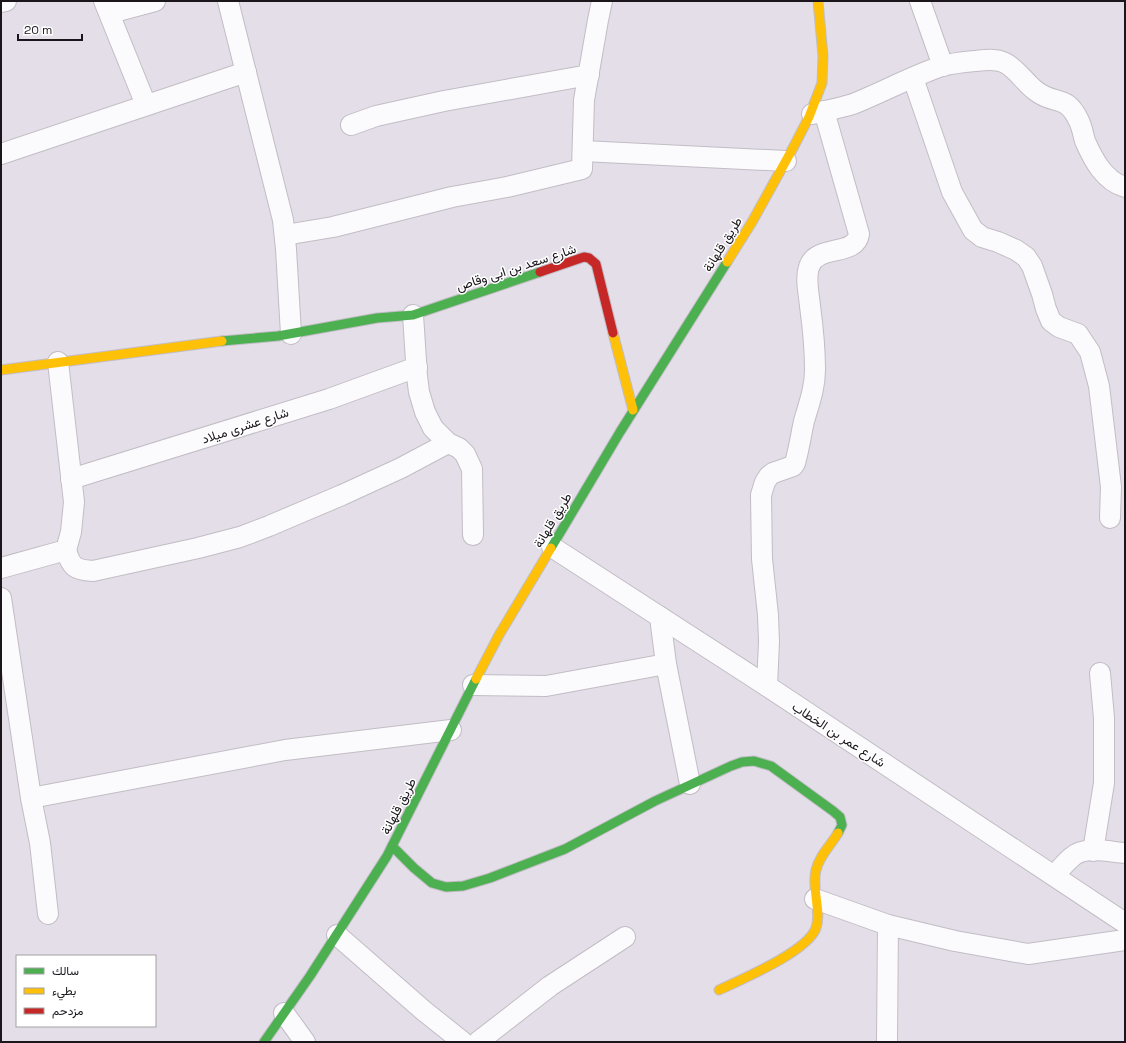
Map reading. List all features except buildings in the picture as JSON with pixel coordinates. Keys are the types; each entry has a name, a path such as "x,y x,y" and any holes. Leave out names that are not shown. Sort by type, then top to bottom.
{"street":[{"path":"1,2 6,1"},
{"path":"146,105 107,7 155,1"},
{"path":"228,1 283,220 291,334"},
{"path":"285,235 333,227 452,197 507,188 582,169 584,100 602,1"},
{"name":"طريق قلهانة","path":"264,1042 337,935 388,856 499,635 633,410 752,222 786,161 817,113 822,83 823,56 818,1"},
{"path":"920,1 942,66"},
{"path":"767,686 769,642 762,559 761,495 765,482 769,476 773,473 793,466 795,463 804,422 814,388 815,371 808,284 809,267 812,261 819,255 845,248 855,243 858,240 859,234 817,113 852,104 942,66 989,60 1005,63 1036,91 1067,104 1076,114 1085,140 1096,162 1114,183 1125,188"},
{"path":"1,154 246,72"},
{"path":"351,125 376,116 444,100 589,75"},
{"path":"914,78 952,192 973,230 982,237 1016,250 1026,257 1032,266 1051,321 1059,327 1078,334 1090,352 1099,386 1111,487 1110,518"},
{"path":"583,151 786,161"},
{"name":"شارع سعد بن ابى وقاص","path":"1,370 206,343 291,334 377,318 413,315 579,258 589,258 596,264 633,410"},
{"path":"413,315 419,392 425,412 433,428 448,443 459,448 465,454 472,469 473,535"},
{"path":"58,362 74,502 71,532 66,550 73,567 77,570 93,571 198,548 240,537 342,495 401,468 448,443"},
{"name":"شارع عشرى ميلاد","path":"72,480 329,399 417,367"},
{"name":"شارع عمر بن الخطاب","path":"552,547 767,686 1123,920"},
{"path":"1,568 66,550"},
{"path":"1,598 40,843 48,914"},
{"path":"660,617 666,664 690,784"},
{"path":"473,685 546,686 666,664"},
{"path":"1093,851 1104,783 1104,718 1100,673"},
{"path":"32,798 285,750 451,730"},
{"path":"392,846 410,866 430,882 438,886 449,887 478,883 571,846 659,798 742,763 753,761 771,766 784,774 840,817 842,825 822,856 816,871 816,928 809,940 768,966 719,990"},
{"path":"1055,875 1072,856 1083,852 1093,851 1125,853"},
{"path":"815,899 888,925 955,941 1028,954 1125,940"},
{"path":"887,1042 888,925"},
{"path":"337,935 424,1011 463,1042"},
{"path":"478,1042 550,986 625,937"},
{"path":"284,1013 305,1042"}],"traffic: fast":[{"path":"551,548 620,432 727,262"},
{"path":"222,341 278,336 377,318 413,315 540,272"},
{"path":"264,1042 310,976 387,856 476,679"},
{"path":"392,846 414,868 432,883 446,887 463,886 490,878 565,849 655,801 731,766 742,762 754,761 771,766 833,811 840,817 842,825 838,833"}],"traffic: slow":[{"path":"727,262 752,222 793,148 809,117 822,83 823,56 818,1"},
{"path":"613,333 633,410"},
{"path":"1,370 222,341"},
{"path":"476,679 499,635 551,548"},
{"path":"719,990 773,964 800,946 810,937 816,928 818,921 815,885 816,870 822,855 838,833"}],"traffic: jam":[{"path":"540,272 584,257 589,258 596,264 613,333"}]}
